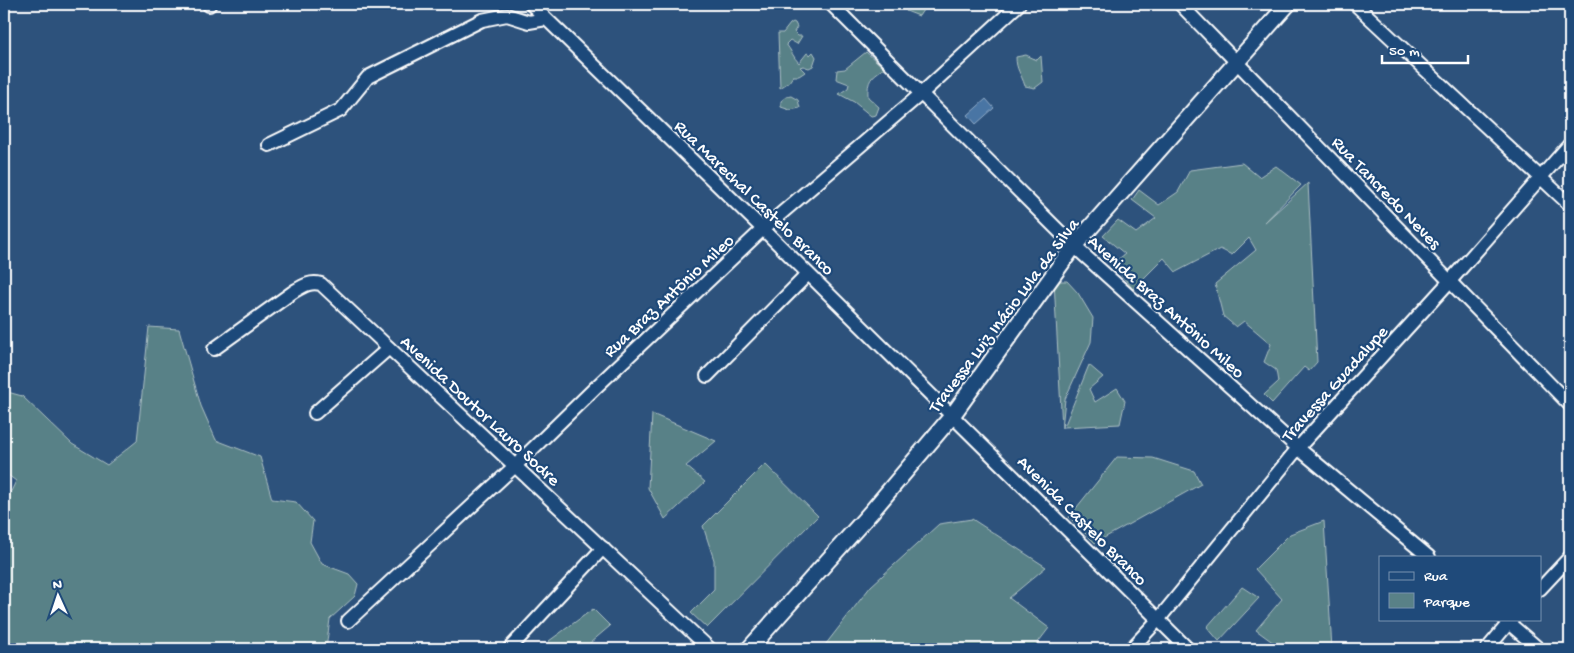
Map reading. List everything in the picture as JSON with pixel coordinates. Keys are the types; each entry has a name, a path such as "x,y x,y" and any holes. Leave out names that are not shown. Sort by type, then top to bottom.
{"street":[{"name":"Rua Marechal Castelo Branco","path":"531,4 952,416"},
{"name":"Avenida Braz Antônio Mileo","path":"832,4 1074,246 1298,448 1428,556"},
{"name":"Rua Braz Antônio Mileo","path":"348,621 515,466 763,229 922,93 1019,4"},
{"name":"Rua Tancredo Neves","path":"1180,4 1570,405"},
{"name":"Travessa Luiz Inácio Lula da Silva","path":"749,649 872,511 952,416 1074,246 1288,4"},
{"path":"1354,4 1570,205"},
{"path":"269,145 341,110 368,77 482,20 507,15 529,22 546,18"},
{"name":"Travessa Guadalupe","path":"1131,649 1158,620 1298,448 1450,281 1570,144"},
{"path":"707,376 808,274"},
{"name":"Avenida Doutor Lauro Sodre","path":"214,349 306,284 314,282 321,284 710,649"},
{"path":"315,413 389,348"},
{"name":"Avenida Castelo Branco","path":"952,416 1188,649"},
{"path":"509,649 603,548"},
{"path":"1542,587 1570,557"},
{"path":"1488,649 1508,621 1538,649"}],"green space":[{"path":"908,4 927,4 919,16 906,11"},
{"path":"793,22 797,27 794,32 798,36 802,36 797,44 790,40 786,44 795,58 799,63 807,53 810,55 813,52 816,57 813,66 809,68 800,67 805,72 799,76 793,76 789,82 780,88 778,33 783,33"},
{"path":"866,52 884,68 869,83 868,97 879,107 876,115 871,116 854,102 839,94 848,88 849,84 836,79 837,70 845,69"},
{"path":"1026,55 1037,60 1041,56 1043,82 1035,88 1025,86 1017,65 1016,57"},
{"path":"791,96 798,100 800,108 790,110 781,107 781,101"},
{"path":"1242,163 1259,177 1276,166 1301,185 1264,223 1308,183 1317,362 1309,371 1304,367 1272,403 1264,395 1278,382 1276,370 1264,362 1271,344 1244,321 1236,327 1223,316 1215,284 1256,250 1249,238 1232,255 1220,249 1176,272 1164,258 1133,289 1112,264 1125,254 1103,236 1118,220 1136,233 1156,218 1132,200 1139,190 1159,205 1178,192 1190,170"},
{"path":"1054,281 1067,281 1078,293 1093,318 1091,342 1065,399 1062,428"},
{"path":"149,327 179,329 201,406 216,440 260,457 272,499 296,502 313,521 310,542 322,564 349,574 358,584 355,596 330,619 326,649 4,649 4,502 6,502 16,481 4,472 4,391 22,396 72,444 107,465 137,441"},
{"path":"1089,365 1103,377 1089,389 1095,402 1117,388 1125,401 1120,424 1064,427"},
{"path":"652,414 716,441 686,466 705,482 665,519 648,488"},
{"path":"1117,457 1153,458 1194,471 1201,484 1095,543 1069,517"},
{"path":"765,464 818,516 707,628 691,613 714,590 714,560 703,526"},
{"path":"972,519 1046,567 1009,598 1049,628 1033,649 822,649 871,586 939,524"},
{"path":"1324,521 1332,649 1282,649 1256,630 1282,599 1255,569 1290,534"},
{"path":"1242,587 1259,598 1219,641 1207,627"},
{"path":"593,609 610,626 590,643 597,649 549,649 549,641"}],"water":[{"path":"986,99 994,108 976,124 968,115"}]}
